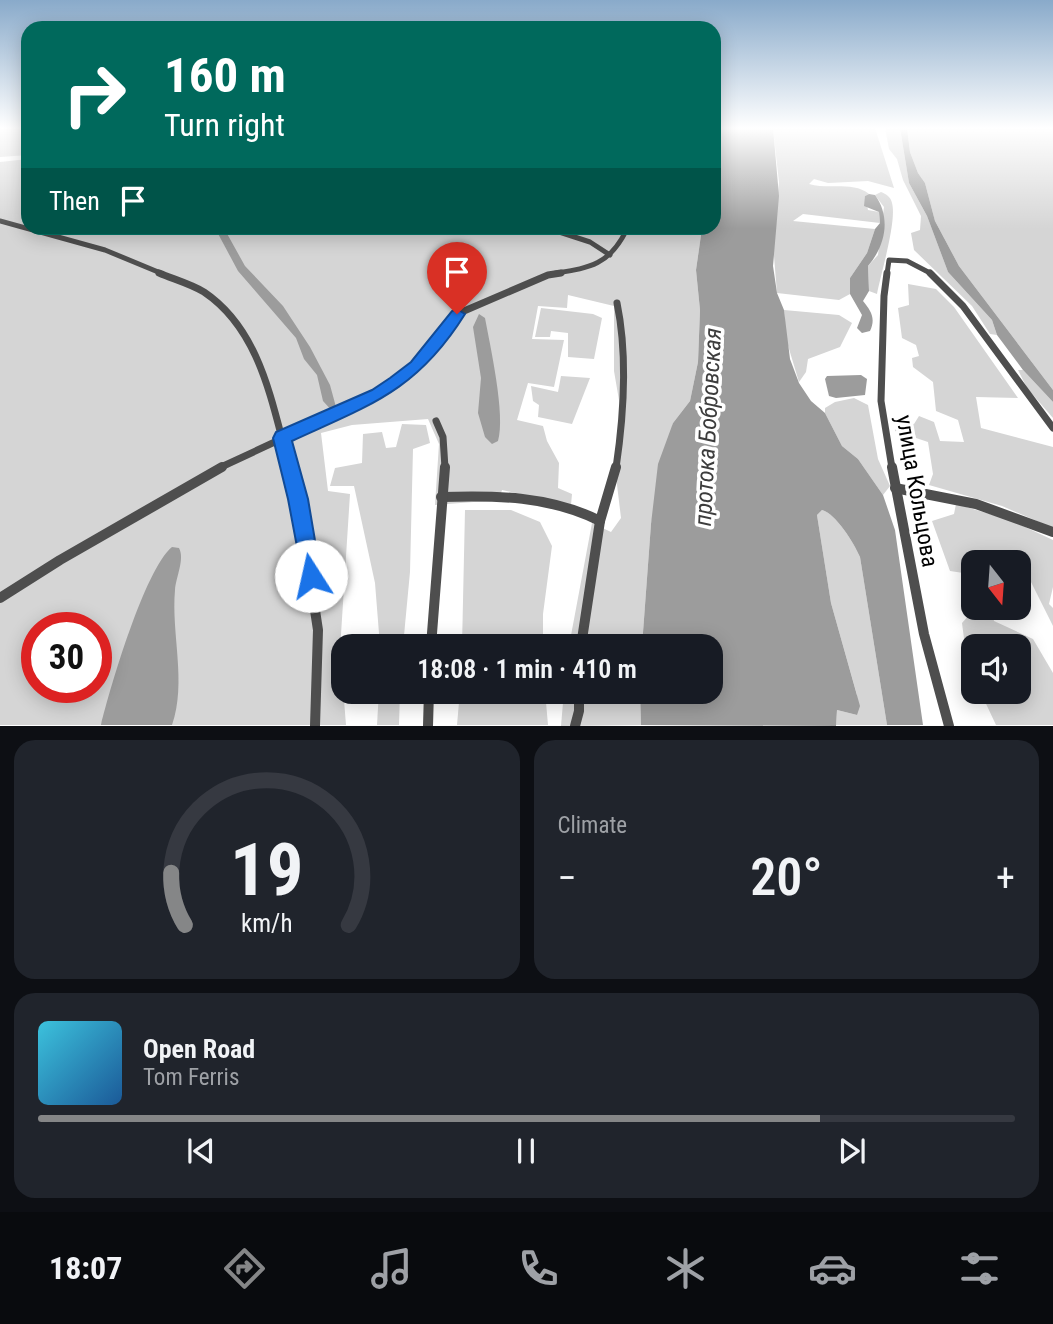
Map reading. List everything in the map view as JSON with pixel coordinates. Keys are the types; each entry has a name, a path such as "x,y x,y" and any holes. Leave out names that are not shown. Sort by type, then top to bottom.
{"street":[{"path":"0,221 21,227"},
{"path":"51,235 105,250 202,291 229,313 260,362 298,499 318,630 315,726"},
{"path":"568,235 590,242 610,255"},
{"path":"0,598 196,481 378,394 417,366 457,314 496,299 529,281 548,275 585,270 610,255 625,235"},
{"name":"улица Кольцова","path":"950,726 924,634 881,401 884,296 889,260 903,258 913,261 960,302 1053,428"},
{"path":"583,634 600,521 615,476 624,411 621,359 624,338 617,303"},
{"path":"432,634 446,450 436,421"},
{"path":"895,488 940,494 996,509 1053,532"},
{"path":"441,497 492,495 584,511 600,521"},
{"path":"428,726 429,704"},
{"path":"575,726 579,704"}],"shaded area":[{"path":"0,162 21,162 21,235 701,235 696,270 700,310 698,362 690,401 673,423 651,524 643,634 571,634 592,523 611,532 621,518 615,468 621,412 614,371 614,306 568,295 567,308 538,306 532,339 564,340 554,387 528,383 517,420 543,426 547,441 559,463 558,488 572,494 571,505 502,490 499,500 435,505 439,444 428,419 352,425 321,433 328,491 350,494 341,634 331,634 331,704 344,704 346,725 0,725"},
{"path":"777,162 886,162 894,188 868,181 828,183 814,179 809,184 863,190 869,194 865,196 868,210 879,212 880,223 803,214 793,221 875,229 867,253 850,278 850,294 839,300 777,293 773,244 779,182"},
{"path":"898,162 906,162 909,183 927,216 948,272 992,320 997,335 990,334 972,306 914,250 911,233 920,230 921,216 903,180"},
{"path":"914,162 1053,162 1053,390 959,266 935,221 925,183"},
{"path":"881,192 891,199 893,211 891,234 877,294 869,291 868,266 878,255 884,207 875,195"},
{"path":"908,284 936,289 954,307 1018,398 976,397 981,428 1053,447 1053,528 1002,506 929,485 933,474 928,442 895,431 895,420 914,424 919,416 934,422 940,441 964,442 958,420 936,411 933,382 913,367 912,358 919,356 916,345 902,338 898,308 909,305"},
{"path":"541,308 593,314 602,318 594,359 568,357 568,333 551,331 550,337 535,337"},
{"path":"784,310 839,315 852,323 840,347 808,359 806,372 799,382 786,339"},
{"path":"1018,370 1023,370 1053,402 1053,418 1027,388"},
{"path":"561,376 590,378 572,424 538,417 539,405 533,401 531,386 558,392"},
{"path":"854,398 868,405 878,459 890,486 883,495 858,459 842,446 825,413 825,408 835,402"},
{"path":"402,424 426,425 430,443 413,449 410,572 404,634 379,634 375,583 354,486 330,486 335,468 362,463 363,434 382,432 386,448 396,447"},
{"path":"956,504 1010,520 1053,540 1053,587 1049,604 1053,608 1053,626 1031,582 1031,550 961,550 961,573 950,571 932,521 954,514"},
{"path":"465,510 511,510 540,522 552,546 543,634 462,634"},
{"path":"822,510 839,523 860,557 887,725 836,725 837,710 857,715 857,695 831,603 817,515"},
{"path":"965,620 994,620 1022,634 963,634 962,623"},
{"path":"1031,638 1053,673 1053,725 996,725 986,704 1031,704"},
{"path":"378,704 400,704 399,725 377,725"},
{"path":"459,704 546,704 548,725 457,725"},
{"path":"563,704 640,704 641,725 561,726"}],"water":[{"name":"протока Бобровская","path":"721,162 776,162 779,196 773,266 777,293 784,310 790,359 799,383 811,401 825,413 842,446 858,459 883,495 895,530 923,725 887,725 860,557 839,523 822,510 817,515 831,603 860,706 857,715 837,710 836,726 641,725 640,704 723,704 723,634 643,634 658,464 673,423 690,401 698,362 700,310 696,270 701,235 721,235"},
{"path":"906,162 914,162 925,183 935,221 959,266 1053,390 1053,402 1023,370 997,335 992,320 948,272 927,216 909,183"},
{"path":"875,195 885,222 879,249 868,266 869,291 863,301 873,322 870,331 862,333 857,328 862,315 850,294 850,278 867,253 875,229 880,223 879,212 864,206 865,196"},
{"path":"219,235 228,235 245,266 283,306 310,347 330,385 336,407 333,412 323,401 317,375 304,359 296,338 238,271"},
{"path":"479,314 485,318 499,398 500,430 498,441 492,444 485,437 478,413 481,378 473,327"},
{"path":"861,375 867,379 865,395 836,398 829,396 825,379 827,376"},
{"path":"172,547 179,548 181,552 174,607 178,692 172,725 101,725 107,703 112,703 112,685 140,603 162,559"}],"route":[{"path":"311,576 298,499 282,438 378,394 396,382 417,366 457,314"}]}
